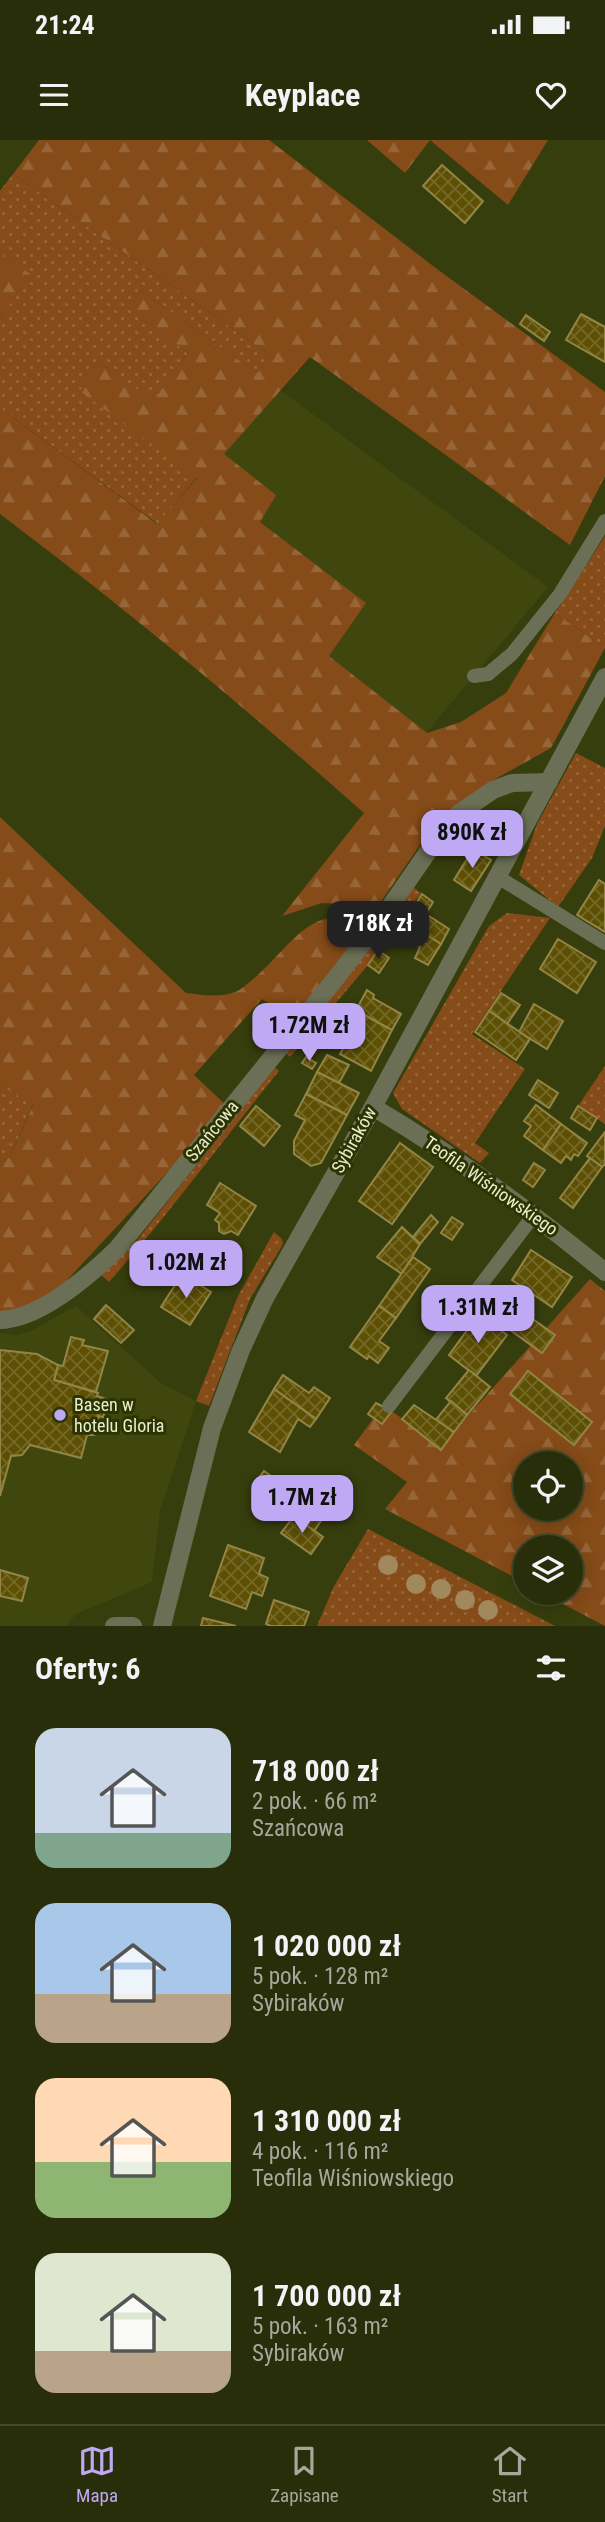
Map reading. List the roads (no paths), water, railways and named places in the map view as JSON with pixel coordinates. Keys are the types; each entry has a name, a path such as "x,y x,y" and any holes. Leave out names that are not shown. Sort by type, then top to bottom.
{"street":[{"name":"Sybiraków","path":"163,1626 206,1450 241,1350 265,1298 373,1107 605,677"},
{"name":"Szańcowa","path":"0,1320 14,1320 64,1294 78,1285 117,1249 336,978 457,814 478,798 502,786 512,783 549,782"},
{"name":"Teofila Wiśniowskiego","path":"373,1107 409,1128 534,1215 605,1272"},
{"path":"114,1626 133,1626"}],"lane":[{"path":"474,676 488,674 512,654 560,594 605,521"},
{"path":"498,877 605,943"},
{"path":"389,1406 534,1215"}],"place":[{"name":"Basen w hotelu Gloria","path":"60,1415"}]}
